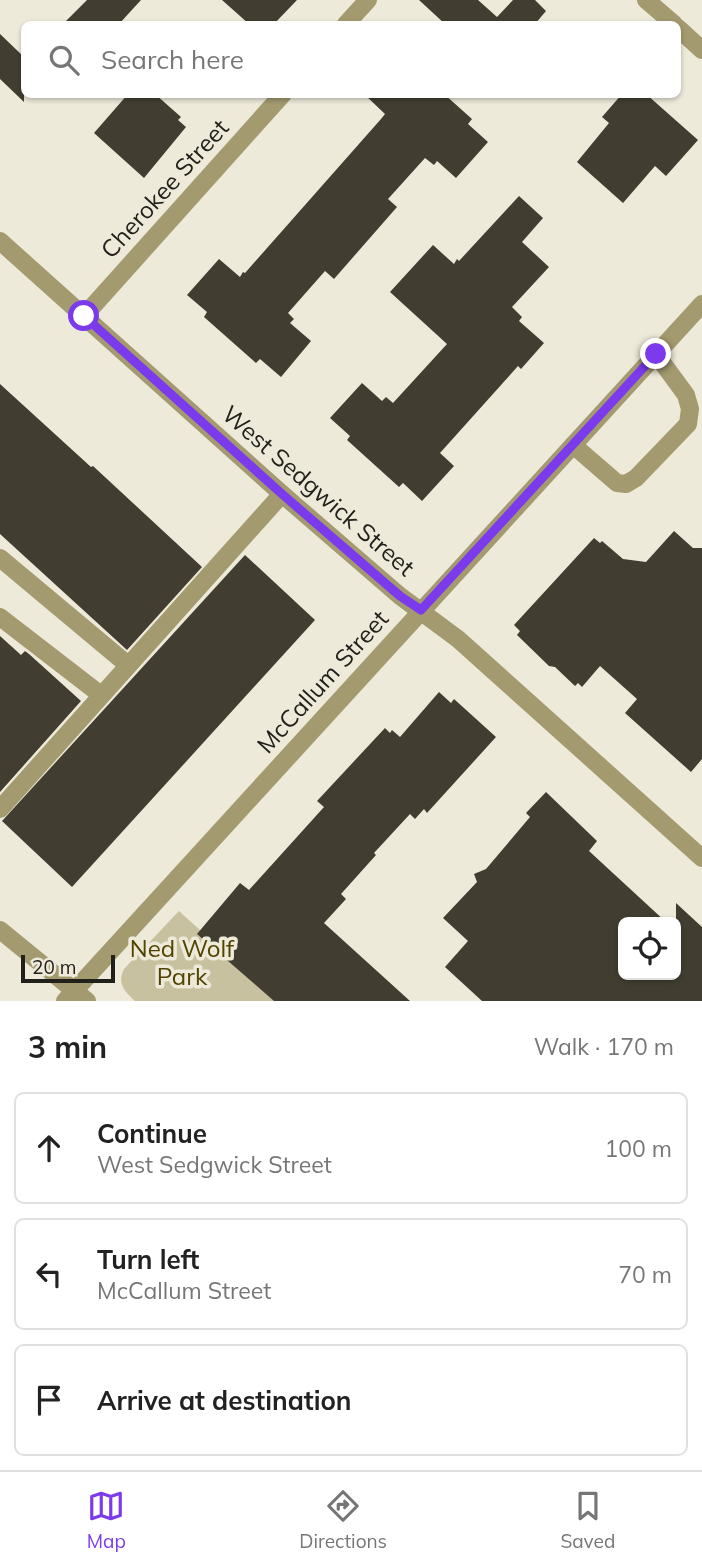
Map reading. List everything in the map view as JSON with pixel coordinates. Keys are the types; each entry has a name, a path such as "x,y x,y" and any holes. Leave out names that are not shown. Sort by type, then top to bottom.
{"street":[{"path":"349,21 368,0"},
{"path":"646,0 670,21"},
{"path":"681,32 702,50"},
{"name":"Cherokee Street","path":"84,316 279,98"},
{"name":"West Sedgwick Street","path":"0,241 282,494 400,596 458,639 702,858"},
{"name":"McCallum Street","path":"75,997 421,610 702,304"},
{"path":"573,445 617,484 626,484 636,478 688,424 690,409 687,395 656,354"},
{"path":"0,809 282,494"},
{"path":"0,558 128,666"},
{"path":"0,617 100,695"},
{"path":"0,930 75,997"}],"green space":[{"name":"Ned Wolf Park","path":"179,911 278,1001 135,1001 123,986 121,978 124,969"}],"building":[{"path":"87,0 141,0 122,21 66,21"},
{"path":"222,0 297,0 277,21 246,21"},
{"path":"419,0 478,0 497,17 513,0 535,0 546,11 538,21 442,21"},
{"path":"0,34 21,54 21,98 24,98 24,102 0,79"},
{"path":"125,98 160,98 181,117 178,120 186,127 144,178 94,133"},
{"path":"368,98 448,98 472,119 468,124 488,142 456,178 437,161 434,165 425,158 388,199 397,207 334,279 325,271 288,313 294,319 290,323 311,341 281,377 260,359 256,363 204,317 207,312 187,295 219,259 240,277 245,273 385,114"},
{"path":"619,98 651,98 698,140 666,176 655,166 623,203 577,162 609,123 602,117"},
{"path":"519,196 543,218 522,242 549,267 512,307 522,317 519,321 544,343 521,369 518,366 440,453 454,466 422,501 403,483 399,487 347,440 350,436 330,418 362,383 382,401 386,397 393,403 447,344 390,292 433,245 454,264 457,259 459,261"},
{"path":"0,384 202,567 127,650 0,534"},
{"path":"674,531 693,548 702,548 702,759 691,772 625,713 637,699 600,666 582,687 578,683 575,686 555,667 549,666 517,635 520,631 514,625 594,538 600,543 602,541 623,559 646,562"},
{"path":"245,555 315,620 72,887 2,821"},
{"path":"0,636 21,655 25,651 29,654 81,701 0,792"},
{"path":"439,692 451,703 454,699 496,737 427,813 424,809 415,819 410,814 341,894 346,899 324,923 410,1001 274,1001 197,934 240,883 249,890 324,807 317,801 385,728 400,737"},
{"path":"546,792 597,841 589,851 661,917 618,917 618,980 681,980 681,917 676,917 676,903 702,927 702,1001 482,1001 445,967 468,941 443,918 477,882 474,874 486,869 530,817 526,813"}],"route":[{"path":"84,316 282,494 400,596 421,610 656,354"}]}
